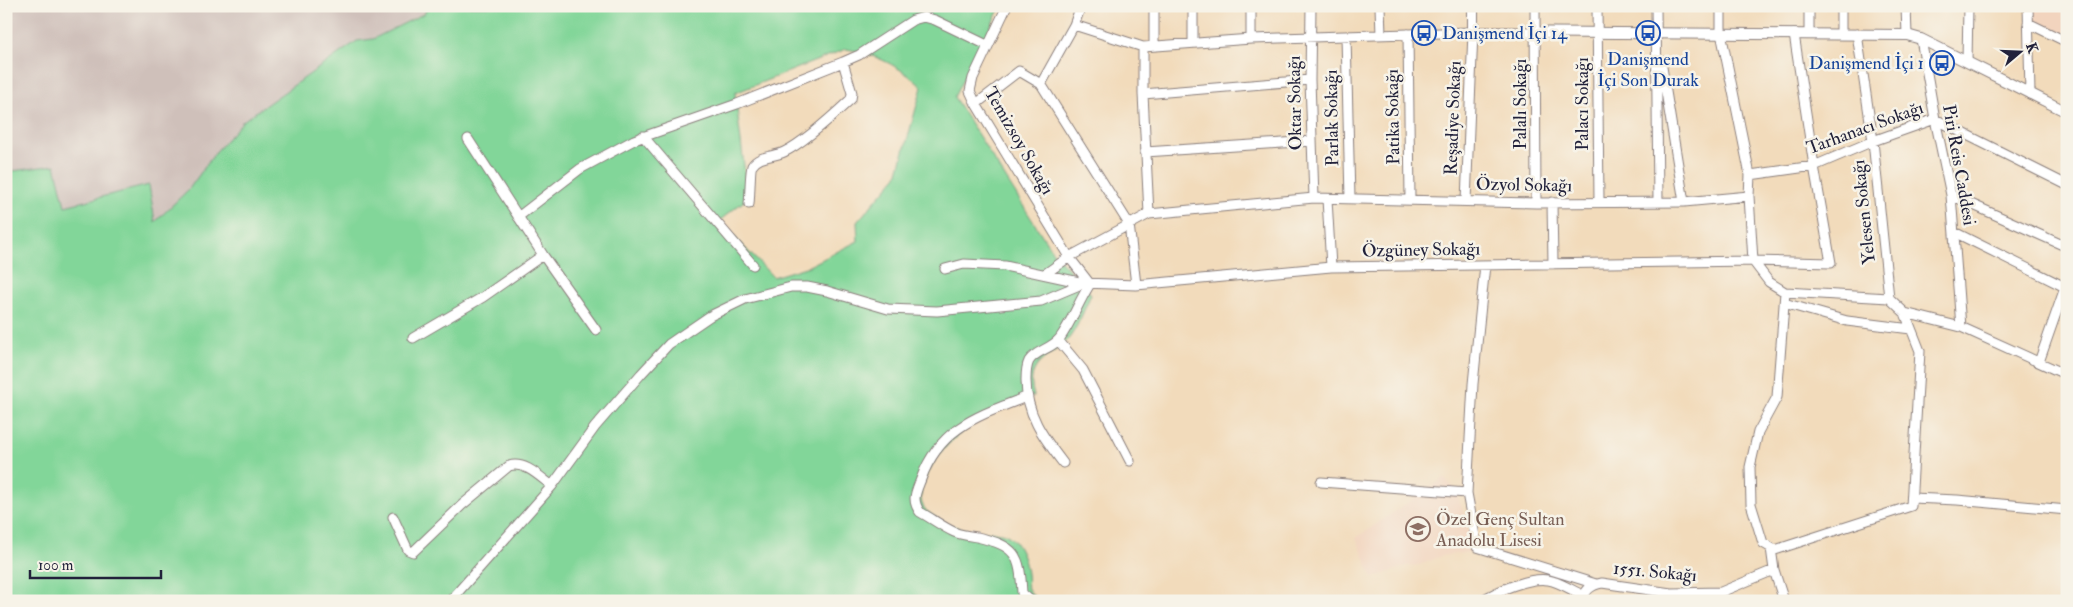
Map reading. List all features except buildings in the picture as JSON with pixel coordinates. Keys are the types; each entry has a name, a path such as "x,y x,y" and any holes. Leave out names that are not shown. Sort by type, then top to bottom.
{"street":[{"name":"Temizsoy Sokağı","path":"1007,6 973,78 970,91 976,104 1087,284"},
{"path":"1041,84 1074,25 1081,6"},
{"path":"1154,6 1154,46"},
{"path":"1193,6 1193,43"},
{"path":"1251,6 1251,39"},
{"name":"Oktar Sokağı","path":"1311,6 1310,80 1314,198"},
{"path":"1380,6 1381,35"},
{"name":"Reşadiye Sokağı","path":"1466,201 1473,6"},
{"name":"Palalı Sokağı","path":"1535,6 1536,202"},
{"name":"Palacı Sokağı","path":"1597,6 1598,202"},
{"path":"1656,6 1652,33 1658,202"},
{"path":"1721,6 1721,33 1750,175 1749,196 1753,261 1769,282 1785,292 1890,298 1905,313 1920,352 1911,506 1780,549 1770,548"},
{"path":"1809,34 1810,6"},
{"path":"1841,6 1841,34"},
{"path":"1906,6 1907,35"},
{"path":"1967,62 1968,6"},
{"path":"2028,6 2030,94"},
{"path":"518,218 580,169 615,149 643,136 737,104 843,62 860,54 913,20 924,17 935,20 987,46"},
{"path":"2028,23 2067,42"},
{"path":"1074,25 1143,47 1311,36 1473,32 1907,35 1922,39 2067,112"},
{"path":"1652,33 1684,202"},
{"name":"Patika Sokağı","path":"1408,34 1410,200"},
{"path":"1794,34 1814,166"},
{"name":"Yelesen Sokağı","path":"1857,34 1874,141 1890,298"},
{"name":"Parlak Sokağı","path":"1346,36 1350,199"},
{"name":"Piri Reis Caddesi","path":"1922,39 1935,119 1951,196 1961,327"},
{"path":"1046,274 1069,257 1149,214 1145,152 1143,47"},
{"path":"749,204 752,187 751,169 755,162 783,153 789,149 852,97 843,62"},
{"path":"976,104 1018,71 1041,84 1129,224 1136,285"},
{"path":"1143,94 1310,80"},
{"name":"Tarhanacı Sokağı","path":"1750,175 1814,166 1874,141 1935,119 2067,185"},
{"path":"643,136 753,265"},
{"path":"468,140 518,218 596,330"},
{"path":"1145,152 1312,141"},
{"name":"Özgüney Sokağı","path":"1087,284 1136,285 1331,267 1753,261 1831,263 1814,166"},
{"name":"Özyol Sokağı","path":"1149,214 1314,198 1536,202 1684,202 1749,196"},
{"path":"1951,196 2067,247"},
{"path":"1327,199 1331,267"},
{"path":"1552,202 1553,264"},
{"path":"1954,232 2066,286 2039,362"},
{"path":"413,338 483,297 543,255"},
{"path":"945,269 964,264 1006,266 1087,284"},
{"path":"1485,265 1473,384 1467,493 1477,546 1596,584"},
{"path":"1063,463 1040,432 1026,397 1026,371 1029,361 1058,340 1087,284"},
{"path":"450,601 552,486 595,427 669,344 710,316 745,299 791,287 807,287 888,309 937,311 1041,301 1087,284"},
{"path":"1784,601 1774,570 1770,548 1762,538 1751,504 1750,467 1758,432 1777,397 1785,292"},
{"path":"1784,303 1847,321 1911,329"},
{"path":"1905,313 1961,327 2067,375"},
{"path":"1058,340 1083,370 1130,461"},
{"path":"1026,397 976,417 955,430 936,450 922,475 914,496 920,512 955,532 995,541 1004,544 1011,550 1016,558 1021,575 1022,594 1031,601"},
{"path":"393,517 408,550 413,552 462,505 509,466 514,464 525,466 552,486"},
{"path":"1321,482 1467,493"},
{"path":"1912,498 2067,510"},
{"name":"1551. Sokağı","path":"1481,601 1496,591 1540,579 1557,582 1583,598 1590,587 1602,583 1670,593 1721,592 1774,570"}],"shaded area":[{"path":"6,6 427,6 425,12 373,39 357,41 243,121 215,153 189,189 155,222 149,185 65,206 55,165 6,172"},
{"path":"2033,6 2067,6 2067,37 2033,20"},
{"name":"Özel Genç Sultan Anadolu Lisesi","path":"1444,478 1454,488 1467,520 1470,552 1441,556 1420,565 1406,566 1373,578 1356,538"}],"green space":[{"path":"427,6 1001,6 954,97 1052,251 1091,294 1070,337 1036,367 1032,384 1034,396 983,418 953,439 931,467 923,485 921,499 923,506 928,512 945,522 971,531 998,533 1010,537 1017,544 1024,559 1028,589 1038,601 6,601 6,172 55,165 65,206 149,185 155,222 189,189 215,153 243,121 357,41 373,39 425,13","holes":["846,49 867,54 887,62 905,73 922,87 897,176 857,222 858,241 809,266 773,277 719,221 748,198 735,93"]}],"place":[{"name":"Danişmend İçi 14","path":"1424,33"},
{"name":"Danişmend İçi Son Durak","path":"1648,33"},
{"name":"Danişmend İçi 1","path":"1942,63"},
{"name":"Özel Genç Sultan Anadolu Lisesi","path":"1418,529"}]}
